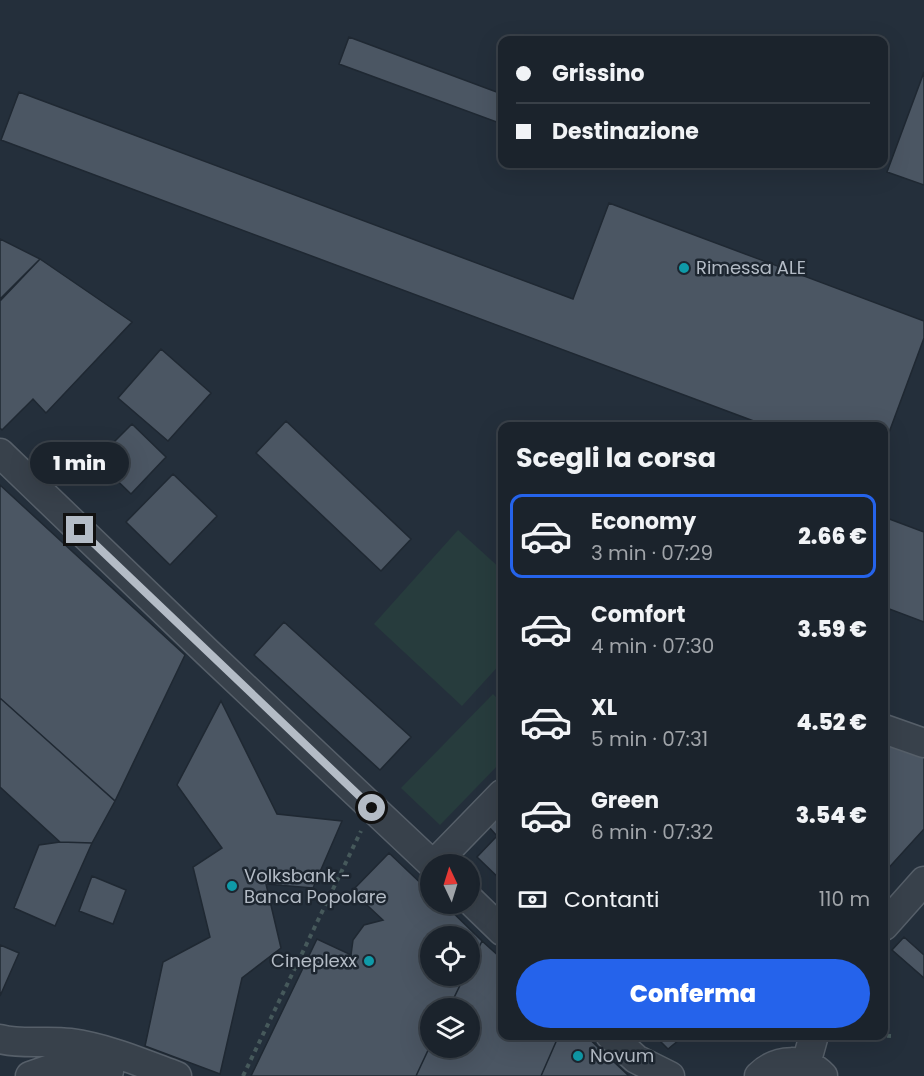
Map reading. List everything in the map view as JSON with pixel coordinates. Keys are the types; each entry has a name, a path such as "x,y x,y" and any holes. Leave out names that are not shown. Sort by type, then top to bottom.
{"street":[{"path":"0,453 422,854"},
{"path":"888,730 924,743"},
{"path":"443,854 498,798"},
{"path":"888,922 924,881"},
{"path":"480,910 498,927"},
{"path":"0,1039 16,1043 69,1043 117,1054 177,1076"},
{"path":"615,1040 636,1059 670,1076"},
{"path":"759,1076 778,1064 792,1062 814,1070 814,1040"},
{"path":"30,1076 59,1066 80,1063 124,1076"}],"path":[{"path":"243,1076 372,808"}],"green space":[{"path":"458,530 498,566 498,666 462,706 374,624"},
{"path":"493,694 498,699 498,765 440,825 401,788"}],"building":[{"path":"349,37 498,93 498,123 339,64"},
{"path":"924,72 924,185 887,172"},
{"name":"Rimessa ALE","path":"19,92 573,299 609,203 924,321 924,338 888,435 888,422 756,422 1,140"},
{"path":"0,239 40,259 0,299"},
{"path":"40,259 132,322 46,413 33,399 2,430 0,428 0,301"},
{"path":"161,349 211,393 168,441 118,398"},
{"path":"286,421 411,539 381,571 256,453"},
{"path":"132,424 166,457 131,494 96,460"},
{"path":"173,474 217,516 170,565 126,522"},
{"path":"0,485 185,655 115,801 0,698"},
{"path":"888,518 924,532 924,622 888,608"},
{"path":"284,622 411,737 380,770 254,655"},
{"path":"0,698 115,801 92,843 60,842 0,787"},
{"name":"Volksbank - Banca Popolare","path":"221,701 277,814 342,821 313,888 266,884 281,948 242,978 220,1074 145,1046 163,962 210,937 193,867 222,848 177,785"},
{"path":"888,742 924,756 924,829 888,869"},
{"path":"498,818 498,877 480,860 480,854 497,836 489,827"},
{"path":"60,842 92,843 55,926 14,908 39,845"},
{"name":"Cineplexx","path":"389,853 420,882 420,914 454,914 467,926 420,926 420,986 460,986 454,998 420,998 420,1058 424,1058 416,1076 251,1076 317,939 351,955 353,940 364,925 383,920 352,891"},
{"path":"92,876 126,890 113,924 79,911"},
{"path":"904,937 924,955 924,978 892,950"},
{"path":"482,941 498,955 498,1040 557,1040 541,1076 416,1076 424,1058 480,1058 480,998 454,998 460,986 480,986 480,945"},
{"path":"0,945 19,953 0,996"},
{"name":"Novum","path":"557,1040 590,1040 629,1076 541,1076"},
{"path":"659,1040 679,1040 668,1049"}],"place":[{"name":"Rimessa ALE","path":"684,268"},
{"name":"Volksbank - Banca Popolare","path":"232,886"},
{"name":"Cineplexx","path":"369,961"},
{"name":"Novum","path":"578,1056"}],"route":[{"path":"80,530 372,808"}]}
